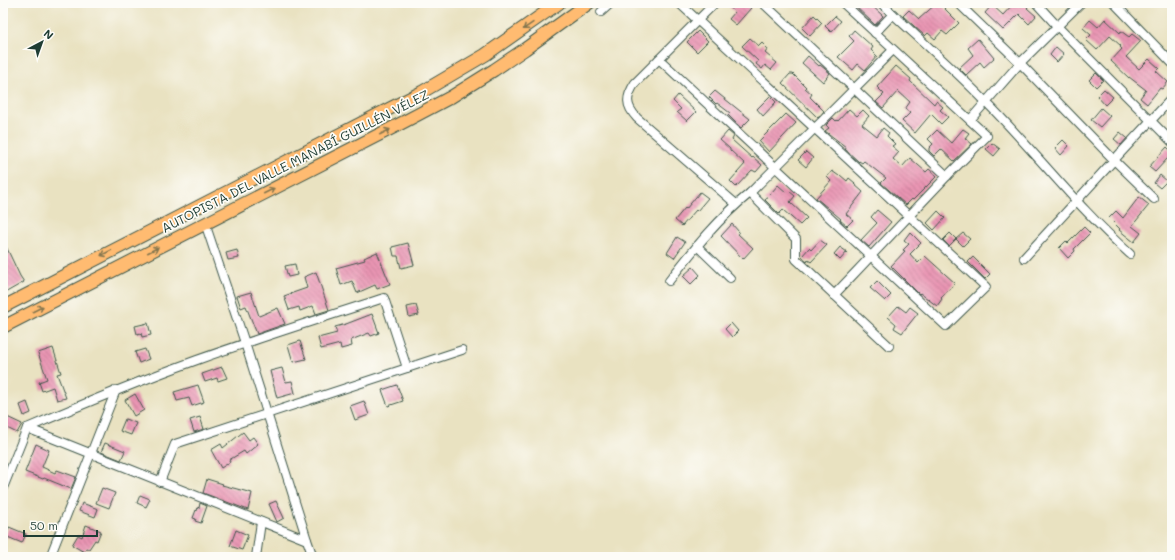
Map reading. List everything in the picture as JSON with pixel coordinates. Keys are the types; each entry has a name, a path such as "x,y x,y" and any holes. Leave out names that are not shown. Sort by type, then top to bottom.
{"main road":[{"name":"AUTOPISTA DEL VALLE MANABÍ GUILLÉN VÉLEZ","path":"3,307 422,92 485,55 559,3"},
{"name":"AUTOPISTA DEL VALLE MANABÍ GUILLÉN VÉLEZ","path":"3,327 451,97 525,49 589,3"}],"street":[{"path":"601,12 611,3"},
{"path":"660,59 946,326 986,287 679,3"},
{"path":"715,3 635,83 630,90 628,104 631,111 642,122 736,204"},
{"path":"763,3 947,176"},
{"path":"834,295 987,136 843,3"},
{"path":"881,3 986,101 1076,201 1130,254"},
{"path":"958,3 1020,63 1154,199"},
{"path":"1036,3 1172,142"},
{"path":"970,120 1020,63 1081,3"},
{"path":"1114,3 1172,62"},
{"path":"875,33 893,14"},
{"path":"669,281 697,246 736,204 750,193 893,50"},
{"path":"1024,258 1172,98"},
{"path":"750,193 796,238 796,259 889,346"},
{"path":"205,223 268,413 313,557"},
{"path":"697,246 730,278"},
{"path":"3,488 27,428 116,390 245,343 384,298 407,368"},
{"path":"160,482 175,444 462,350"},
{"path":"50,557 116,390"},
{"path":"27,428 307,540"},
{"path":"256,557 261,522"}],"building":[{"path":"725,3 745,3 751,8 736,25 729,19 735,12"},
{"path":"852,3 869,3 883,16 875,25"},
{"path":"937,3 948,3 944,8 959,23 947,35 942,31 935,39 928,33 925,36 903,16 909,10 919,19"},
{"path":"1014,3 1024,3 1036,16 1029,24 1019,14 1003,30 985,13 992,5 1003,15"},
{"path":"814,15 822,23 810,36 802,28"},
{"path":"835,16 841,21 831,32 825,26"},
{"path":"1105,19 1120,33 1121,31 1129,37 1132,34 1141,41 1126,57 1139,69 1149,59 1159,68 1156,71 1168,82 1162,89 1160,88 1147,104 1140,98 1146,90 1129,78 1111,61 1122,49 1120,47 1121,46 1110,36 1097,50 1086,40 1091,35 1083,28 1090,20 1098,27"},
{"path":"854,30 873,47 871,50 877,56 865,70 858,64 853,70 838,57 854,41 849,36"},
{"path":"698,31 708,41 697,52 687,42"},
{"path":"750,38 759,46 762,43 768,49 765,53 777,63 771,70 765,65 762,69 756,64 758,61 742,46"},
{"path":"978,39 994,58 984,67 980,62 966,75 959,68 973,55 968,48"},
{"path":"1056,47 1064,54 1057,62 1050,55"},
{"path":"808,56 830,73 823,82 802,63"},
{"path":"896,66 911,79 910,81 934,104 936,101 943,107 940,110 948,117 941,124 931,114 915,133 902,121 910,113 905,109 910,102 898,91 883,108 876,102 884,94 877,87"},
{"path":"1096,73 1103,80 1096,87 1089,80"},
{"path":"790,74 793,74 806,87 805,88 812,94 810,97 824,111 818,118 782,83"},
{"path":"1104,89 1113,97 1105,105 1097,96"},
{"path":"715,91 750,119 741,128 728,115 730,113 717,103 716,104 709,97"},
{"path":"678,95 696,112 687,121 677,112 681,109 673,101"},
{"path":"770,96 776,102 763,116 757,109"},
{"path":"1101,108 1110,116 1100,127 1091,120"},
{"path":"849,109 857,116 863,110 869,116 862,124 877,136 883,128 889,133 887,136 895,144 892,146 899,152 893,159 902,167 910,158 926,172 929,169 937,176 906,205 881,183 886,178 864,161 862,163 859,162 845,149 846,147 825,131 829,128 826,125 833,118 838,121"},
{"path":"786,114 796,123 769,152 759,141"},
{"path":"963,129 969,133 965,138 972,144 954,161 941,149 934,156 929,151 929,148 933,144 928,139 937,130 951,143"},
{"path":"728,131 734,136 732,140 762,165 756,172 752,170 736,187 730,181 745,164 720,140"},
{"path":"1120,132 1127,138 1121,145 1114,139"},
{"path":"1063,140 1069,146 1061,155 1055,148"},
{"path":"992,143 1000,149 994,156 986,149"},
{"path":"1167,147 1172,152 1172,163 1168,158 1155,172 1149,167"},
{"path":"806,152 813,158 806,167 798,160"},
{"path":"832,171 847,181 849,178 863,192 846,214 853,220 847,226 816,198 831,181 827,177"},
{"path":"1160,175 1167,181 1160,188 1154,183"},
{"path":"778,185 787,193 789,191 795,196 790,202 807,218 800,225 783,210 779,214 765,200"},
{"path":"700,192 708,198 682,226 675,220"},
{"path":"1139,197 1149,205 1132,226 1141,233 1134,242 1119,230 1120,229 1109,218 1116,211 1123,218"},
{"path":"877,210 891,222 869,247 861,240 877,223 871,217"},
{"path":"938,211 945,218 934,230 927,223"},
{"path":"732,224 739,232 738,234 753,248 743,259 721,236"},
{"path":"1084,227 1090,233 1074,249 1075,251 1068,258 1059,248 1066,241 1068,243"},
{"path":"910,232 921,243 910,254 918,263 925,256 955,283 941,298 942,299 937,306 920,293 919,294 891,266 905,251 903,250 909,244 904,240"},
{"path":"950,233 956,239 949,246 943,240"},
{"path":"963,233 970,239 963,246 956,239"},
{"path":"677,237 685,242 674,258 667,253"},
{"path":"3,240 24,282 3,294"},
{"path":"820,240 827,245 811,262 808,260 807,262 802,256 809,248 811,250"},
{"path":"408,243 414,265 401,268 398,256 394,256 392,247"},
{"path":"840,247 847,252 840,260 834,254"},
{"path":"237,250 239,258 228,260 226,253"},
{"path":"377,252 390,284 377,289 375,285 357,293 352,281 341,285 336,268 365,260 364,258"},
{"path":"973,257 990,274 985,279 968,262"},
{"path":"295,264 297,275 288,277 285,266"},
{"path":"693,267 700,275 691,284 683,276"},
{"path":"316,272 329,310 316,314 313,306 300,311 299,307 289,310 284,296 307,288 304,277"},
{"path":"877,281 891,295 885,301 870,288"},
{"path":"251,292 259,316 278,308 285,324 257,334 246,306 241,308 237,296"},
{"path":"416,305 419,315 409,317 407,307"},
{"path":"898,306 906,312 910,307 918,313 902,333 894,328 896,324 888,317"},
{"path":"372,314 379,333 371,336 369,333 351,340 352,346 341,349 340,344 321,349 318,338 337,333 335,327"},
{"path":"148,323 151,335 142,337 141,333 137,334 135,326"},
{"path":"731,323 738,331 732,337 725,329"},
{"path":"300,341 306,359 293,362 288,345"},
{"path":"53,348 61,373 57,374 66,398 57,400 53,387 42,391 39,382 47,379 38,353"},
{"path":"145,349 149,359 139,363 135,352"},
{"path":"222,367 227,378 218,381 217,378 205,382 202,374"},
{"path":"282,368 286,382 292,381 295,393 277,398 270,371"},
{"path":"198,385 204,402 192,406 189,398 177,401 174,392"},
{"path":"397,385 403,401 388,406 382,390"},
{"path":"135,394 144,410 134,416 125,400"},
{"path":"364,401 369,415 355,420 350,406"},
{"path":"27,402 31,413 24,416 20,405"},
{"path":"5,416 22,424 17,433 3,426"},
{"path":"200,417 204,429 194,432 190,420"},
{"path":"125,419 136,423 131,435 120,431"},
{"path":"243,432 249,440 253,437 258,444 246,454 244,451 229,460 230,462 221,468 211,450 221,444 223,448"},
{"path":"105,443 125,451 121,460 101,452"},
{"path":"36,444 49,450 42,467 55,473 57,470 76,477 71,489 25,472"},
{"path":"207,479 223,484 222,485 252,493 248,510 203,493"},
{"path":"102,488 115,493 109,508 96,503"},
{"path":"140,495 150,499 146,507 137,503"},
{"path":"276,501 284,518 277,522 269,504"},
{"path":"82,503 98,509 95,517 79,511"},
{"path":"200,503 207,506 201,523 195,521 196,519 193,518 196,510 197,511 198,507 199,508"},
{"path":"86,525 101,531 97,541 95,540 89,549 86,548 84,552 72,545 78,535 82,537"},
{"path":"9,527 26,534 22,543 5,536"},
{"path":"236,530 248,535 242,550 230,546"}]}
